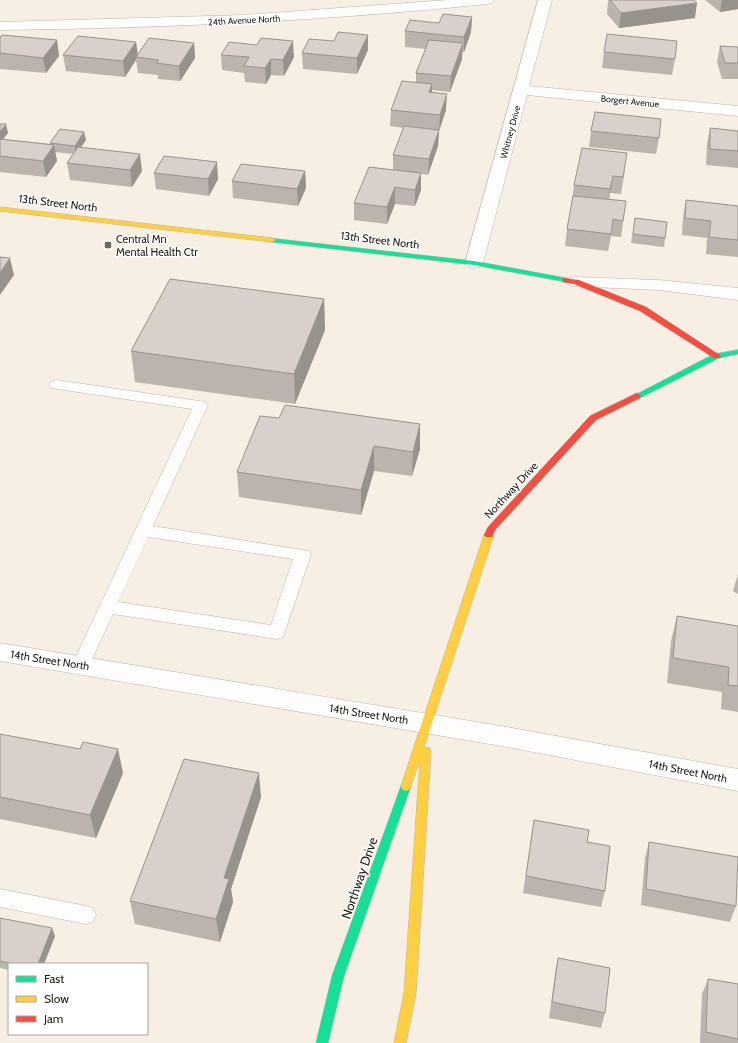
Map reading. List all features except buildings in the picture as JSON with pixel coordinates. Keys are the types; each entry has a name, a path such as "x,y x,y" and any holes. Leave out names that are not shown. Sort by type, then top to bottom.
{"street":[{"name":"24th Avenue North","path":"0,26 222,21 384,11 487,0"},
{"name":"Whitney Drive","path":"474,263 522,90 545,0"},
{"name":"Borgert Avenue","path":"522,90 738,112"},
{"name":"13th Street North","path":"0,209 474,263 576,282 643,309 717,356"},
{"path":"576,282 659,285 738,294"},
{"path":"717,356 738,352"},
{"name":"Northway Drive","path":"322,1043 338,976 428,724 491,529 592,418 717,356"},
{"name":"14th Street North","path":"0,652 428,724 738,780"},
{"name":"Northway Drive","path":"400,1043 410,993 428,724"}],"lane":[{"path":"56,385 201,405 81,665"},
{"path":"108,607 277,632 303,555 143,530"},
{"path":"0,898 86,915"}],"traffic: fast":[{"path":"272,240 474,263 566,280"},
{"path":"637,396 717,356 738,352"},
{"path":"322,1043 338,976 406,786"}],"traffic: slow":[{"path":"0,209 272,240"},
{"path":"406,786 489,535"},
{"path":"400,1043 410,993 426,751"}],"traffic: jam":[{"path":"566,280 576,282 643,309 717,356"},
{"path":"489,535 491,529 593,418 637,396"}],"place":[{"name":"Central Mn Mental Health Ctr","path":"108,245"}]}
